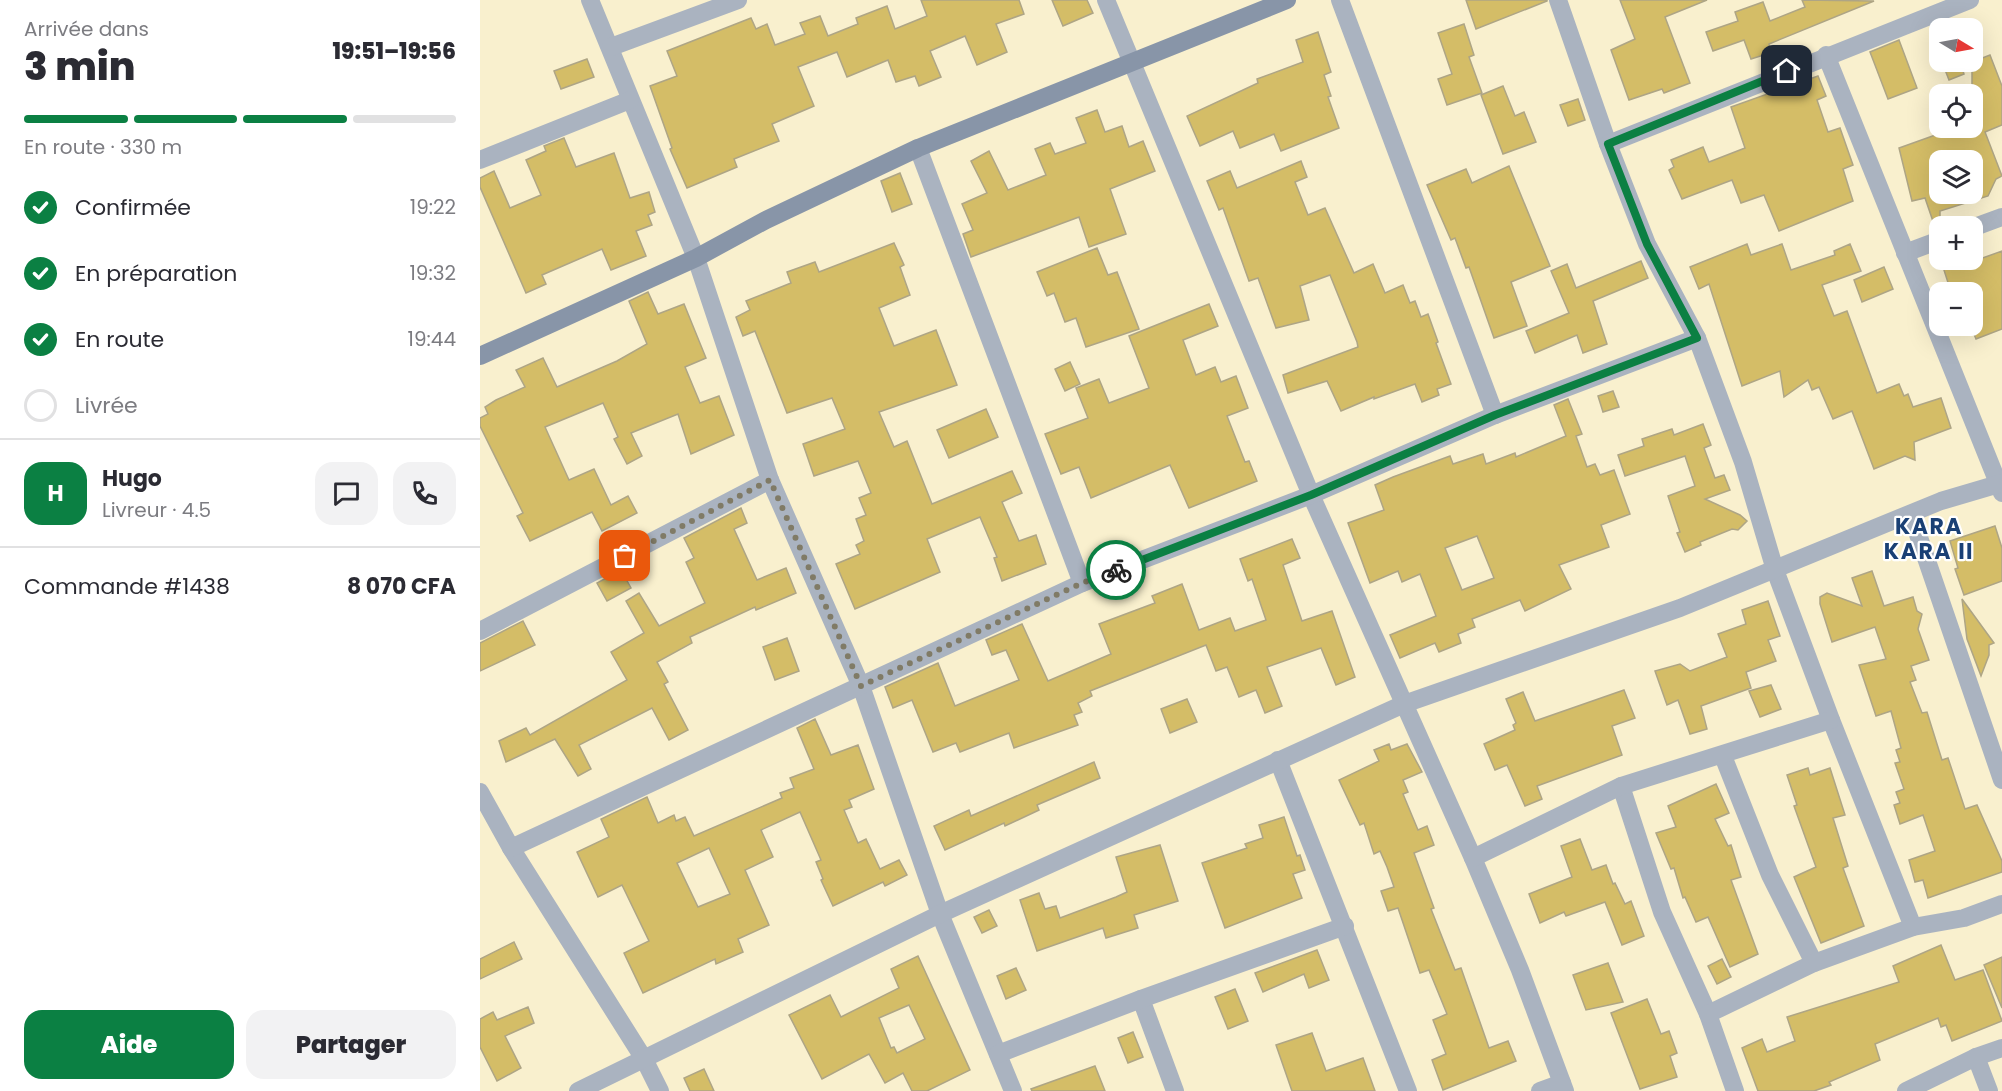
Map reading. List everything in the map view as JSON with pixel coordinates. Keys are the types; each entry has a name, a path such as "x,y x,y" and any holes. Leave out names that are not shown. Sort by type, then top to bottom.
{"street":[{"path":"590,0 696,258 770,480 861,686 940,914 1012,1091"},
{"path":"611,47 738,0"},
{"path":"1106,0 1311,495 1473,858 1520,970 1563,1087 1540,1091"},
{"path":"480,356 696,258 766,220 918,148 1287,0"},
{"path":"1340,0 1495,415"},
{"path":"1558,0 1608,144 1647,244 1697,338 1743,462 1775,570 1831,720 1913,927"},
{"path":"1608,144 1957,2"},
{"path":"578,1091 940,914 1404,704 1680,608 1941,501 2001,487 1826,55"},
{"path":"480,160 630,100"},
{"path":"918,148 1082,583"},
{"path":"1983,224 2002,217"},
{"path":"1905,253 1929,244"},
{"path":"511,848 1082,583 1311,495 1495,415 1697,338"},
{"path":"480,632 770,480"},
{"path":"1911,514 2000,768"},
{"path":"1473,858 1621,786 1723,756 1831,720"},
{"path":"1723,756 1770,875 1814,963"},
{"path":"1278,760 1408,1091"},
{"path":"1621,786 1662,912 1708,1014 1735,1091"},
{"path":"480,792 511,848 644,1059 660,1091"},
{"path":"1708,1014 1814,963 1913,927 1964,918 2002,904"},
{"path":"998,1054 1141,999 1345,926"},
{"path":"1141,999 1175,1091"},
{"path":"1906,1091 1976,1057 2002,1048"},
{"path":"1976,1057 1989,1091"}],"building":[{"path":"921,0 1019,0 1024,14 996,24 1007,52 977,65 965,36 930,51 941,77 919,86 915,76 896,82 888,60 847,77 837,52 798,67 814,106 772,124 779,141 734,159 737,167 687,188 670,149 672,148 650,86 677,76 667,51 751,18 756,29 767,24 775,45 805,34 800,23 820,16 828,36 858,24 856,18 887,6 895,29 927,16"},
{"path":"1052,0 1087,0 1093,13 1063,26"},
{"path":"1466,0 1547,0 1547,1 1476,29"},
{"path":"1620,0 1707,0 1665,17 1690,83 1664,93 1662,89 1629,100 1611,50 1635,39"},
{"path":"1802,0 1874,1 1769,44 1770,53 1751,59 1744,40 1713,51 1706,32 1738,21 1735,12 1763,2 1770,21 1805,7"},
{"path":"1464,24 1474,55 1469,57 1482,93 1447,105 1438,79 1452,74 1438,33"},
{"path":"1318,32 1331,72 1324,75 1331,96 1328,97 1339,128 1281,151 1274,134 1240,148 1233,131 1200,146 1187,116 1258,83 1257,79 1303,62 1296,40"},
{"path":"1899,40 1917,88 1888,99 1870,52"},
{"path":"1990,55 2002,86 2002,125 1985,132 2002,176 1996,179 1988,196 1983,198 1983,150 1929,150 1929,204 1962,204 1940,211 1940,216 1931,216 1925,198 1912,201 1899,148 1929,137 1983,138 1983,84 1972,84 1972,72 1983,72 1983,58"},
{"path":"587,59 594,77 561,89 554,71"},
{"path":"1946,72 1963,72 1964,74 1949,80"},
{"path":"1818,76 1826,96 1817,100 1828,132 1840,128 1853,165 1843,169 1853,201 1779,231 1764,195 1741,203 1732,180 1682,199 1669,170 1674,167 1671,160 1703,147 1709,162 1745,148 1731,107"},
{"path":"1503,86 1515,116 1524,112 1536,142 1503,154 1481,95"},
{"path":"1578,99 1585,120 1568,126 1560,105"},
{"path":"1097,110 1105,132 1122,126 1129,147 1143,141 1155,171 1110,189 1126,234 1089,247 1079,217 971,257 963,234 973,230 962,204 987,193 971,161 989,151 1008,190 1046,175 1035,149 1050,143 1055,154 1086,143 1076,118"},
{"path":"564,138 576,167 614,153 630,198 649,192 655,212 648,215 652,225 636,231 646,256 611,270 602,249 542,275 546,284 526,293 480,187 480,178 494,171 510,208 541,195 526,160 546,151 544,146"},
{"path":"1301,161 1307,177 1295,182 1308,215 1325,208 1354,273 1373,264 1385,293 1403,285 1410,303 1415,301 1421,317 1428,314 1451,384 1437,389 1439,395 1422,402 1415,384 1374,399 1374,397 1341,411 1327,381 1288,393 1283,375 1358,347 1357,342 1330,275 1300,286 1309,320 1276,328 1258,278 1249,281 1223,208 1219,210 1207,181 1230,171 1237,188"},
{"path":"1509,166 1550,266 1511,282 1527,326 1494,338 1469,267 1466,268 1455,238 1451,240 1427,185 1466,169 1472,183"},
{"path":"900,173 912,204 892,212 881,181"},
{"path":"894,243 904,265 900,267 910,295 879,308 894,346 936,330 957,385 879,412 894,447 907,441 932,504 1012,471 1022,493 1002,502 1019,541 1036,535 1046,564 1002,581 994,558 997,557 980,517 927,539 940,572 855,609 836,564 860,554 856,545 864,541 856,519 866,515 859,498 871,493 858,461 814,476 803,444 845,429 832,398 787,413 755,331 743,336 736,317 750,310 746,301 791,283 787,272 815,262 819,272"},
{"path":"1747,244 1751,255 1782,244 1791,270 1835,255 1834,251 1850,244 1861,271 1822,285 1834,316 1847,311 1877,393 1899,384 1904,396 1908,394 1913,407 1941,398 1951,428 1914,442 1915,460 1905,456 1874,469 1852,411 1833,419 1819,387 1812,390 1808,380 1784,397 1780,371 1742,386 1709,284 1699,289 1690,267"},
{"path":"1097,248 1108,275 1117,272 1139,329 1086,347 1076,318 1065,322 1054,293 1047,296 1037,272"},
{"path":"2002,251 2002,329 1976,339 1975,336 1983,336 1983,282 1948,282 1944,270 1983,270 1983,258"},
{"path":"1641,261 1648,278 1593,301 1607,344 1583,353 1577,335 1535,353 1526,331 1569,313 1551,271 1567,264 1576,288"},
{"path":"1884,267 1893,289 1862,302 1854,280"},
{"path":"648,292 658,314 684,304 706,358 685,367 700,403 719,396 734,435 691,454 678,414 631,433 642,456 627,464 614,439 618,437 603,403 545,427 569,480 594,469 611,505 628,496 637,513 602,531 592,512 530,541 517,516 523,513 480,426 480,418 488,414 485,407 525,387 516,370 543,358 557,387 617,361 647,344 629,301"},
{"path":"1209,304 1218,326 1183,340 1196,375 1215,367 1221,382 1236,376 1248,408 1227,416 1245,462 1249,461 1257,481 1189,508 1170,465 1091,498 1079,467 1061,474 1045,434 1088,418 1076,388 1099,379 1109,403 1149,388 1129,336"},
{"path":"1070,362 1080,384 1065,391 1055,369"},
{"path":"1613,391 1619,407 1603,412 1598,396"},
{"path":"1568,399 1582,434 1576,436 1587,467 1595,464 1600,475 1614,470 1630,514 1601,525 1609,547 1559,565 1571,589 1525,611 1520,600 1472,619 1475,627 1458,634 1461,643 1439,652 1435,643 1400,658 1390,635 1436,616 1420,574 1402,582 1398,571 1370,583 1348,523 1384,510 1375,485 1393,477 1450,456 1453,464 1483,454 1486,464 1515,453 1516,457 1566,436 1554,405","holes":["1477,536 1494,578 1462,590 1445,548"]},
{"path":"986,409 998,437 949,458 937,430"},
{"path":"1703,424 1711,445 1704,448 1715,478 1724,475 1730,490 1705,499 1740,515 1747,521 1738,530 1732,529 1700,542 1701,545 1685,552 1677,533 1680,532 1668,496 1695,486 1685,456 1625,476 1618,455 1644,446 1642,439 1672,429 1674,435"},
{"path":"741,508 747,523 734,529 757,580 786,568 796,593 756,610 755,607 690,637 692,643 657,662 668,682 664,684 688,730 669,740 652,708 579,745 591,769 578,776 555,739 506,762 499,741 526,728 530,735 627,680 611,652 644,633 626,601 639,593 659,626 705,603 686,562 694,558 684,538"},
{"path":"1995,526 2002,548 2002,581 1964,595 1955,569 1958,568 1950,541"},
{"path":"1292,539 1300,558 1283,565 1302,621 1332,611 1355,677 1336,685 1321,648 1267,667 1282,706 1265,713 1256,690 1239,697 1227,667 1216,671 1206,645 1090,691 1092,696 1078,703 1082,712 1074,715 1078,725 1014,748 1009,733 960,752 956,743 933,752 912,700 893,708 885,687 938,663 955,706 1019,680 1006,650 992,655 986,640 1022,624 1048,681 1111,654 1099,624 1155,603 1152,596 1182,584 1199,630 1230,618 1235,631 1266,620 1252,579 1248,581 1240,559"},
{"path":"621,570 631,588 607,601 597,583"},
{"path":"1872,571 1884,606 1913,597 1917,611 1922,614 1918,629 1929,660 1911,666 1916,680 1910,682 1922,713 1927,712 1942,760 1948,758 1965,809 1977,805 2002,861 2002,872 1928,898 1923,880 1915,882 1909,860 1935,851 1923,815 1900,824 1894,805 1900,803 1896,792 1904,789 1895,763 1900,762 1896,750 1901,748 1891,711 1876,716 1859,665 1886,659 1875,627 1832,642 1820,604 1820,597 1827,593 1862,606 1852,578"},
{"path":"1962,599 1994,643 1989,645 1989,655 1981,676 1967,639"},
{"path":"1768,601 1780,636 1768,640 1776,661 1746,672 1751,688 1701,706 1707,729 1690,734 1678,700 1667,705 1655,671 1680,664 1690,671 1727,657 1718,634 1746,624 1742,610"},
{"path":"523,621 535,645 480,671 480,643"},
{"path":"787,638 799,671 775,680 763,647"},
{"path":"1771,685 1781,709 1760,717 1749,691"},
{"path":"1624,690 1635,718 1612,726 1622,755 1537,786 1542,799 1525,806 1507,765 1495,770 1484,744 1515,730 1513,725 1516,723 1506,699 1523,692 1535,721"},
{"path":"1187,699 1197,722 1170,733 1161,709"},
{"path":"815,719 831,755 858,745 874,789 849,800 852,807 844,810 858,843 866,839 880,869 899,860 907,875 885,886 883,882 833,906 821,880 823,879 816,862 821,860 800,812 761,830 773,857 745,870 769,925 738,939 743,952 716,964 715,959 643,993 624,953 649,941 622,885 598,897 577,852 609,837 601,819 647,797 658,823 674,815 676,821 685,817 694,836 782,798 780,793 794,788 790,778 814,769 797,728","holes":["709,848 730,894 698,907 677,863"]},
{"path":"1389,744 1391,750 1407,744 1422,772 1403,780 1408,792 1403,794 1418,830 1427,826 1434,845 1414,853 1434,908 1431,909 1455,970 1461,968 1489,1048 1508,1041 1516,1061 1443,1090 1432,1060 1446,1054 1433,1020 1447,1014 1429,970 1420,973 1398,908 1388,911 1381,891 1394,887 1387,867 1380,851 1374,854 1364,823 1360,825 1339,780 1379,761 1374,750"},
{"path":"1094,762 1100,778 1037,805 1039,810 1005,826 1004,823 945,850 934,826 969,810 971,816"},
{"path":"1808,768 1810,775 1830,768 1845,815 1833,818 1848,866 1843,868 1864,926 1821,943 1794,877 1816,867 1794,806 1797,805 1787,775"},
{"path":"1716,784 1729,813 1715,819 1728,846 1731,845 1741,877 1731,880 1758,954 1730,967 1708,917 1696,922 1685,897 1683,898 1674,868 1671,869 1656,833 1676,827 1668,806"},
{"path":"1284,817 1297,856 1300,855 1305,870 1293,874 1302,898 1225,928 1202,863 1247,848 1245,844 1263,838 1259,825"},
{"path":"1580,839 1592,870 1606,865 1613,884 1615,883 1625,904 1631,901 1644,936 1622,945 1605,902 1566,916 1564,912 1540,923 1529,894 1572,877 1561,846"},
{"path":"1160,845 1178,901 1134,915 1138,928 1106,938 1103,928 1037,951 1020,900 1039,893 1045,909 1056,906 1060,918 1116,897 1127,892 1116,857"},
{"path":"989,910 997,926 982,933 974,917"},
{"path":"514,942 522,959 480,979 480,959"},
{"path":"1941,945 1955,980 1983,970 2002,1021 1952,1041 1946,1025 1941,1027 1938,1018 1875,1044 1880,1060 1829,1082 1831,1085 1814,1091 1758,1091 1742,1048 1762,1039 1767,1052 1795,1041 1787,1017 1899,982 1893,966"},
{"path":"1317,950 1329,980 1309,988 1304,974 1263,992 1255,973"},
{"path":"918,956 970,1070 927,1091 912,1091 903,1073 885,1083 869,1054 822,1079 789,1015 830,995 841,1017 899,988 891,969","holes":["909,1005 925,1039 897,1053 894,1047 891,1048 879,1018"]},
{"path":"2002,957 2002,1008 1984,965"},
{"path":"1722,959 1731,977 1717,984 1708,966"},
{"path":"1608,963 1623,1002 1586,1010 1573,975"},
{"path":"1016,968 1026,990 1006,999 997,976"},
{"path":"1235,989 1248,1021 1228,1029 1215,997"},
{"path":"1647,999 1661,1034 1669,1031 1677,1053 1670,1056 1677,1077 1640,1089 1611,1013"},
{"path":"528,1007 534,1023 505,1036 521,1068 497,1081 480,1047 480,1019 493,1012 497,1020"},
{"path":"1133,1032 1143,1057 1128,1063 1118,1038"},
{"path":"1312,1033 1326,1071 1363,1058 1375,1091 1292,1091 1276,1045"},
{"path":"1095,1066 1105,1091 1032,1091 1031,1089"},
{"path":"704,1069 714,1091 690,1091 684,1078"}],"way so far":[{"path":"625,556 770,480 861,686 1082,583 1116,570"}],"district":[{"name":"KARA KARA II","path":"1929,538"}],"route":[{"path":"1116,570 1311,495 1495,415 1697,338 1647,244 1608,144 1787,71"}]}
